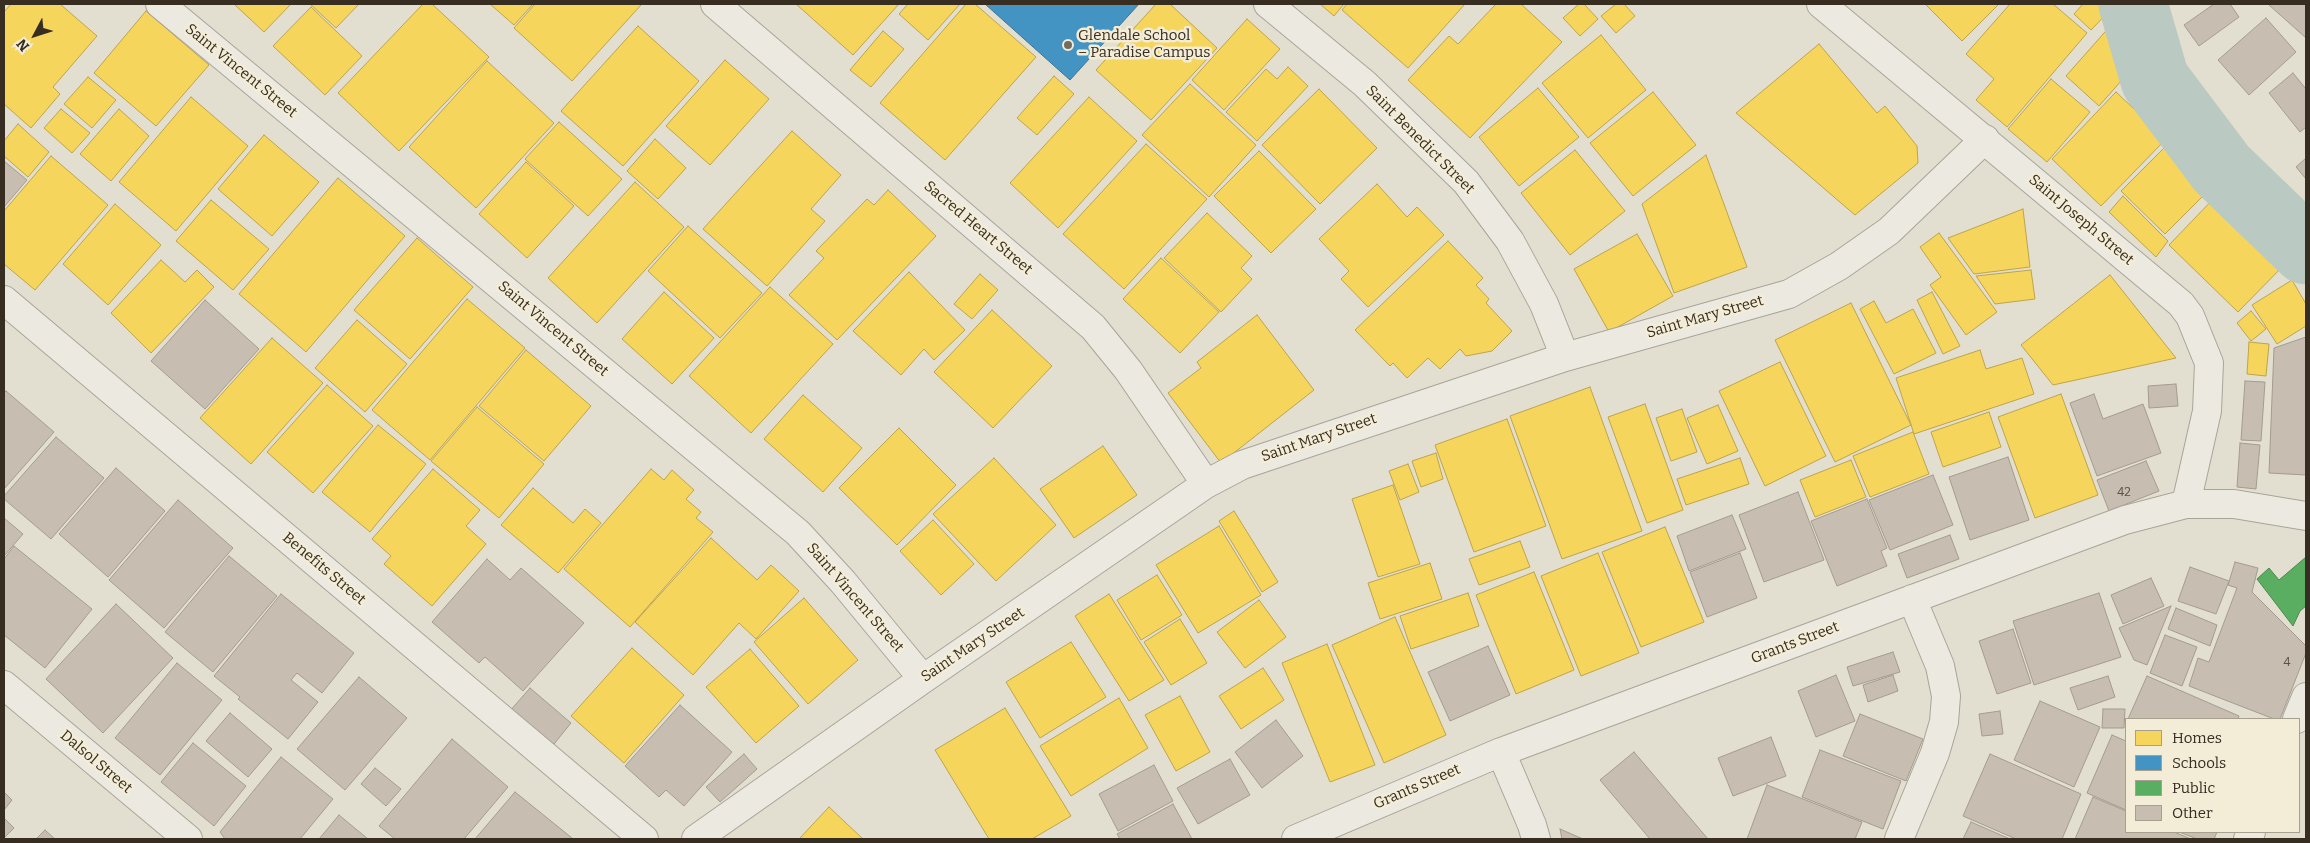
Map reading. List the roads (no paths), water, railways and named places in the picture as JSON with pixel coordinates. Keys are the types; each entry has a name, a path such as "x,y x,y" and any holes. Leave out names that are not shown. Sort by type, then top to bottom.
{"street":[{"name":"Saint Vincent Street","path":"160,4 798,533 844,582 923,679"},
{"name":"Sacred Heart Street","path":"715,4 1093,327 1128,370 1206,484"},
{"name":"Saint Benedict Street","path":"1268,4 1365,84 1466,182 1510,241 1544,304 1565,357"},
{"name":"Saint Joseph Street","path":"1821,4 2181,304 2190,316 2209,363 2207,411 2186,504"},
{"name":"Saint Mary Street","path":"696,839 923,679 1206,484 1242,464 1565,357 1789,294 1839,266 1889,232 1985,139"},
{"name":"Benefits Street","path":"4,300 644,839"},
{"name":"Grants Street","path":"1296,839 1501,752 2125,520 2186,504 2234,504 2306,516"},
{"path":"1899,839 1935,753 1944,722 1946,696 1940,666 1912,599"},
{"name":"Dalsol Street","path":"4,685 188,839"},
{"path":"2297,718 2306,697"},
{"path":"1501,752 1532,825 1536,839"}],"waterway":[{"path":"2133,4 2155,80 2222,169 2306,250"}],"place":[{"name":"Glendale School – Paradise Campus","path":"1068,45"}]}
